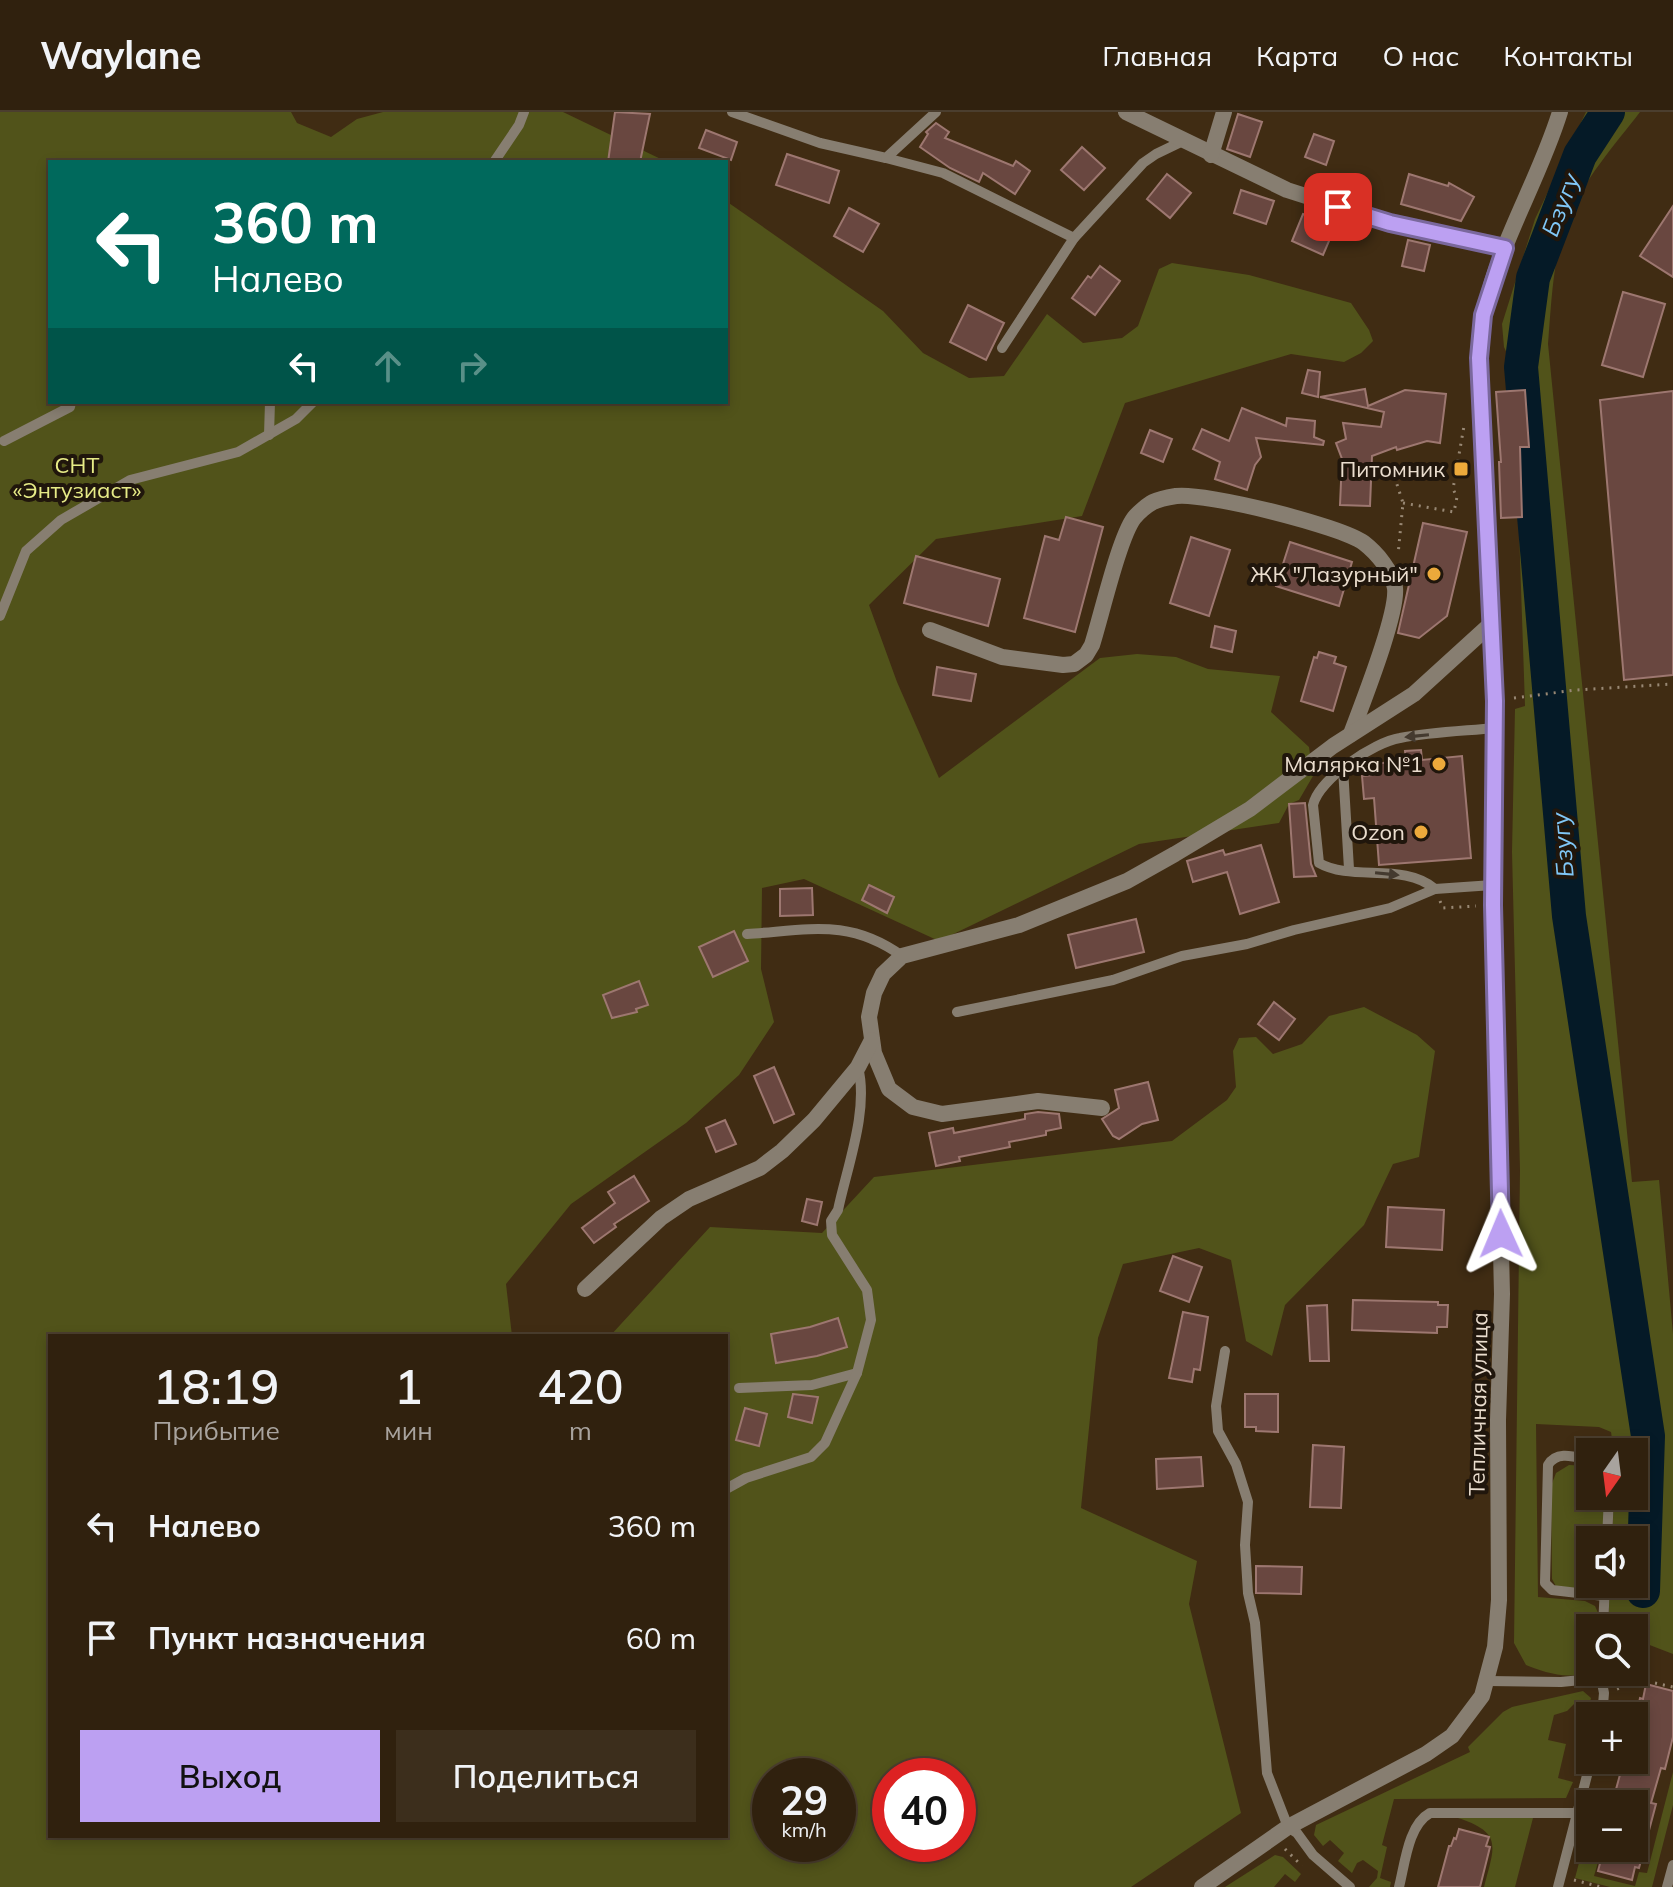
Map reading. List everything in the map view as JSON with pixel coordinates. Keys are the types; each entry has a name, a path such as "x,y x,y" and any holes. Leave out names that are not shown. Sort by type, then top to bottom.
{"street":[{"path":"1126,112 1287,190 1390,223 1505,248"},
{"path":"1211,155 1224,112"},
{"name":"Тепличная улица","path":"1202,1887 1288,1827 1426,1754 1452,1736 1482,1696 1495,1647 1499,1600 1498,1420 1502,1294 1493,885 1495,701 1479,358 1483,315 1505,248 1549,147 1560,112"},
{"path":"930,630 1002,657 1074,664 1086,655 1092,645 1125,535 1134,518 1152,502 1178,495 1217,499 1289,516 1362,542 1389,572 1395,587 1392,611 1351,734"},
{"path":"1102,1108 1038,1101 942,1114 913,1107 889,1089 874,1053 869,1017 874,993 883,974 902,956 1019,925 1127,881 1250,809 1351,734 1414,694 1492,623"},
{"path":"585,1289 661,1218 689,1199 760,1168 782,1151 814,1120 858,1067 872,1038"}],"lane":[{"path":"495,160 524,112"},
{"path":"732,112 820,143 943,173 1074,238"},
{"path":"886,158 936,112"},
{"path":"1002,348 1074,238 1143,163 1183,141"},
{"path":"4,441 71,404"},
{"path":"269,435 270,404"},
{"path":"0,616 26,551 61,520 130,480 238,452 296,419 311,404"},
{"path":"1435,889 1411,876 1332,868 1319,863 1313,805 1319,788 1343,768 1397,738 1495,728"},
{"path":"1343,768 1349,869"},
{"path":"957,1012 1113,980 1182,956 1247,944 1390,908 1435,889 1493,885"},
{"path":"747,934 848,930 879,939 902,956"},
{"path":"728,1488 746,1478 811,1457 825,1443 857,1373 871,1320 867,1290 832,1235 831,1221 838,1210 861,1103 862,1084 858,1067"},
{"path":"1225,1351 1216,1406 1218,1431 1236,1464 1248,1502 1245,1557 1248,1593 1255,1623 1267,1773 1288,1827 1297,1833 1313,1855 1350,1887"},
{"path":"739,1388 812,1385 857,1373"},
{"path":"1576,1458 1559,1455 1548,1465 1545,1583 1552,1590 1576,1590"},
{"path":"1488,1681 1576,1679"},
{"path":"1399,1887 1415,1827 1420,1818 1430,1813 1576,1813"},
{"path":"1558,1887 1576,1817"},
{"path":"1667,1887 1673,1865"}],"path":[{"path":"1403,503 1454,512 1457,497 1453,489 1465,419"},
{"path":"1392,469 1403,503 1395,587"},
{"path":"1495,701 1576,690 1673,684"},
{"path":"1617,1689 1641,1680 1673,1687"},
{"path":"1280,1844 1302,1866"},
{"path":"1568,1878 1601,1887"}],"green space":[{"name":"СНТ «Энтузиаст»","path":"0,112 291,112 297,123 331,137 357,119 383,112 563,112 663,160 48,160 48,404 728,404 728,202 883,311 923,353 969,378 1004,376 1047,314 1083,343 1122,338 1138,326 1159,269 1172,263 1249,275 1351,303 1373,341 1361,353 1344,362 1291,354 1125,403 1082,516 936,539 869,605 897,682 939,778 1100,658 1137,654 1176,657 1208,669 1280,676 1271,712 1309,747 1313,776 1299,800 1289,804 1279,823 1139,844 939,941 804,879 762,888 761,969 774,1022 739,1075 686,1123 571,1204 506,1284 512,1334 48,1334 48,1838 728,1838 728,1334 612,1334 710,1227 822,1233 874,1177 1172,1141 1227,1100 1236,1087 1233,1051 1239,1038 1256,1037 1273,1054 1302,1044 1329,1016 1364,1007 1417,1035 1435,1051 1419,1157 1393,1164 1364,1225 1285,1305 1272,1356 1246,1341 1231,1260 1199,1248 1123,1264 1098,1338 1081,1508 1197,1561 1189,1604 1241,1813 1131,1887 0,1887"},
{"path":"1586,112 1640,112 1590,177 1567,221 1556,265 1548,344 1632,1182 1659,1180 1673,1334 1673,1654 1648,1644 1648,1614 1609,1614 1609,1598 1648,1598 1648,1526 1613,1526 1613,1510 1648,1510 1648,1438 1612,1438 1611,1432 1599,1427 1536,1424 1538,1597 1585,1601 1595,1606 1599,1614 1576,1614 1576,1675 1550,1673 1526,1665 1514,1643 1520,1170 1512,852 1515,709 1525,706 1519,529 1531,459 1517,375 1504,347 1502,324 1535,219"},
{"path":"1569,1465 1576,1465 1576,1510 1608,1510 1607,1526 1576,1526 1576,1590 1557,1588 1552,1579 1551,1486 1556,1473"},
{"path":"1583,1691 1591,1698 1590,1702 1576,1702 1567,1711 1554,1715 1548,1740 1566,1744 1558,1778 1573,1782 1566,1798 1394,1799 1382,1845 1387,1847 1380,1878 1391,1882 1390,1887 1369,1887 1377,1878 1378,1871 1363,1860 1357,1863 1352,1873 1338,1861 1344,1853 1330,1840 1323,1846 1314,1835 1316,1825 1470,1752 1468,1747 1512,1707"},
{"path":"1673,1772 1673,1805 1652,1887 1610,1887 1575,1878 1579,1862 1598,1862 1594,1876 1635,1886 1639,1872 1647,1873"},
{"path":"1458,1818 1533,1818 1515,1887 1484,1887 1492,1843 1483,1829"},
{"path":"1275,1855 1283,1857 1301,1874 1295,1882 1285,1874 1274,1887 1225,1887"}],"building":[{"path":"615,112 650,114 640,160 608,160"},
{"path":"1238,114 1262,122 1250,157 1227,149"},
{"path":"936,123 949,132 945,138 1013,166 1016,161 1030,171 1015,194 983,173 979,182 950,168 920,147 928,134 926,132"},
{"path":"706,130 737,142 731,160 699,148"},
{"path":"1314,134 1334,141 1326,165 1305,157"},
{"path":"1082,147 1105,168 1084,190 1061,170"},
{"path":"787,154 839,171 829,203 776,185"},
{"path":"1167,174 1191,193 1170,218 1147,199"},
{"path":"1409,174 1448,186 1449,183 1474,197 1461,221 1401,204"},
{"path":"1241,190 1274,201 1266,224 1234,213"},
{"path":"1673,206 1673,277 1640,256"},
{"path":"849,208 879,224 863,252 834,236"},
{"path":"1303,214 1335,227 1323,255 1292,241"},
{"path":"1408,240 1430,245 1424,271 1402,266"},
{"path":"1100,266 1120,281 1095,315 1072,298 1088,276 1091,278"},
{"path":"1623,292 1665,304 1643,377 1602,365"},
{"path":"968,305 1004,323 986,360 950,342"},
{"path":"1308,370 1320,372 1318,397 1302,393"},
{"path":"1365,389 1368,406 1405,390 1446,394 1440,443 1427,441 1372,456 1370,506 1340,505 1342,459 1336,443 1346,439 1343,423 1381,427 1384,412 1320,397"},
{"path":"1525,390 1529,447 1520,447 1522,517 1501,518 1496,392"},
{"path":"1673,391 1673,675 1624,680 1600,400"},
{"path":"1242,408 1286,426 1287,418 1315,421 1314,437 1324,441 1323,445 1256,438 1261,457 1247,490 1215,479 1220,462 1193,449 1202,429 1229,441"},
{"path":"1150,430 1172,439 1163,462 1141,453"},
{"path":"1066,517 1103,527 1075,632 1024,618 1045,536 1059,540"},
{"name":"ЖК \"Лазурный\"","path":"1423,523 1467,532 1447,616 1419,638 1398,633"},
{"path":"1191,537 1230,550 1209,616 1170,603"},
{"path":"1290,542 1352,562 1339,606 1276,586"},
{"path":"916,556 1000,579 988,626 904,603"},
{"path":"1215,626 1236,631 1232,652 1211,647"},
{"path":"1319,652 1336,657 1334,663 1346,667 1333,711 1301,701 1314,657 1317,658"},
{"path":"937,667 976,674 971,701 933,695"},
{"path":"1421,750 1422,760 1462,756 1471,858 1379,865 1374,798 1364,799 1362,776 1372,775 1371,764 1406,761 1405,751"},
{"path":"1305,803 1311,864 1316,876 1294,877 1289,804"},
{"path":"1261,845 1279,902 1240,914 1227,872 1193,882 1187,861 1223,850 1225,855"},
{"path":"869,885 894,897 887,913 862,900"},
{"path":"812,888 813,915 780,916 780,889"},
{"path":"1136,919 1144,952 1076,968 1068,935"},
{"path":"734,931 748,961 713,977 699,947"},
{"path":"639,981 648,1005 636,1009 637,1012 612,1018 603,995"},
{"path":"1274,1002 1295,1019 1279,1040 1258,1024"},
{"path":"774,1067 794,1114 774,1123 754,1076"},
{"path":"1148,1082 1158,1120 1142,1124 1119,1139 1113,1136 1102,1119 1119,1108 1115,1090"},
{"path":"1025,1114 1059,1114 1061,1128 1046,1131 1046,1135 1009,1142 1010,1147 959,1157 960,1161 936,1166 929,1133 953,1128 954,1133 1025,1119"},
{"path":"725,1120 736,1144 716,1152 706,1128"},
{"path":"634,1176 649,1201 614,1224 616,1227 594,1243 582,1228 615,1203 608,1192"},
{"path":"807,1199 822,1202 817,1225 802,1221"},
{"path":"1388,1207 1444,1210 1442,1250 1386,1247"},
{"path":"1173,1256 1202,1267 1189,1302 1160,1291"},
{"path":"1353,1300 1438,1302 1438,1305 1448,1305 1447,1327 1437,1327 1437,1333 1352,1330"},
{"path":"1327,1305 1329,1361 1310,1361 1307,1306"},
{"path":"1183,1312 1208,1317 1200,1370 1194,1369 1192,1382 1169,1378"},
{"path":"838,1318 847,1347 776,1363 771,1334"},
{"path":"793,1394 818,1397 812,1423 788,1417"},
{"path":"1245,1394 1278,1394 1278,1432 1245,1427"},
{"path":"745,1408 767,1414 759,1446 736,1440"},
{"path":"1313,1445 1344,1447 1341,1508 1310,1507"},
{"path":"1201,1457 1203,1486 1157,1489 1156,1459"},
{"path":"1256,1566 1302,1567 1301,1594 1256,1593"},
{"path":"1648,1685 1673,1691 1673,1737 1665,1769 1661,1768 1651,1803 1656,1804 1648,1834 1648,1790 1616,1790 1620,1774 1648,1774 1648,1702 1639,1702 1640,1698 1643,1699"},
{"path":"1459,1829 1489,1837 1486,1846 1490,1847 1480,1887 1438,1887 1449,1846 1456,1839"},
{"path":"1600,1862 1641,1862 1639,1868 1635,1867 1632,1880 1598,1871"}],"waterway":[{"name":"Бзугу","path":"1608,112 1580,155 1533,278 1521,367 1569,916 1648,1436 1645,1526"}],"place":[{"name":"Питомник","path":"1461,469"},
{"name":"ЖК \"Лазурный\"","path":"1434,574"},
{"name":"Малярка №1","path":"1439,764"},
{"name":"Ozon","path":"1421,832"}],"route":[{"path":"1338,207 1390,223 1505,248 1483,315 1479,358 1495,701 1493,905 1501,1234"}]}
